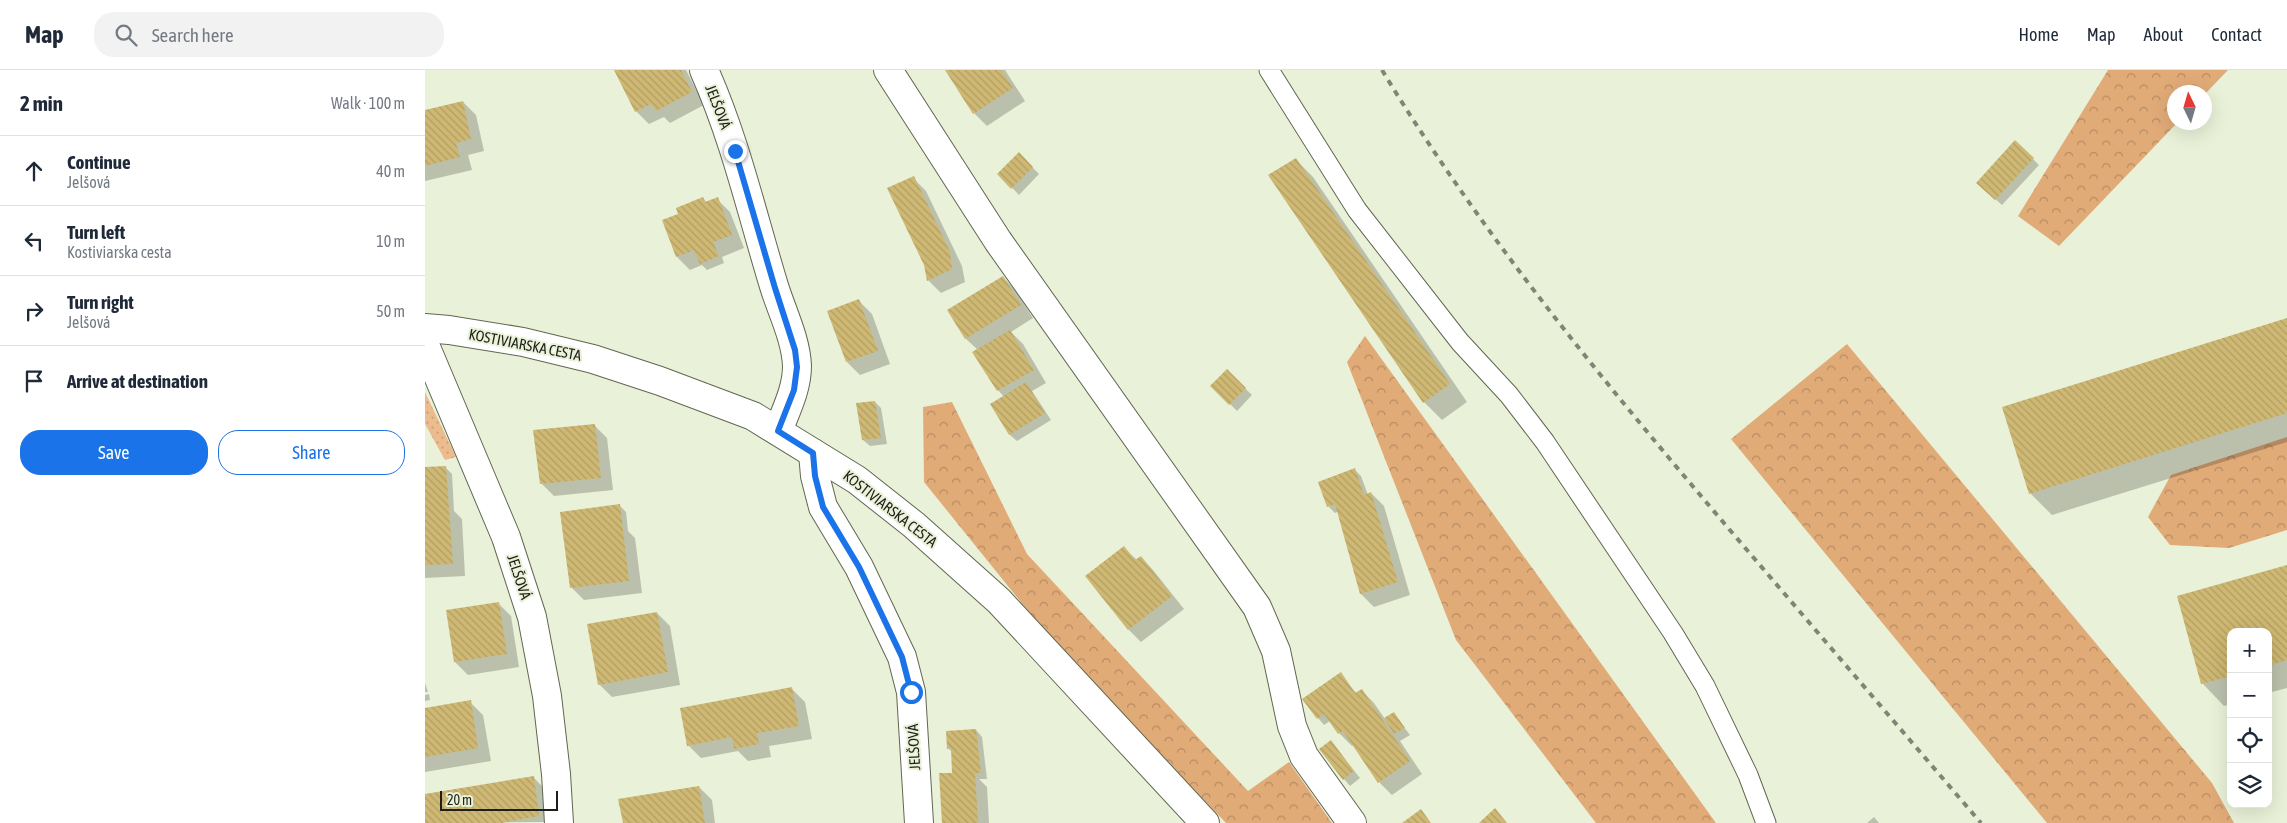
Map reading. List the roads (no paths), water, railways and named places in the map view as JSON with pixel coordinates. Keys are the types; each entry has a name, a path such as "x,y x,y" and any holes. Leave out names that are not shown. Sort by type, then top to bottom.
{"street":[{"name":"JELŠOVÁ","path":"703,70 717,99 735,151 795,350 797,367 794,390 778,431"},
{"path":"888,70 997,241 1257,606 1277,651 1292,726 1304,756 1352,823"},
{"name":"KOSTIVIARSKA CESTA","path":"425,328 523,342 593,359 744,412 857,480 914,525 999,602 1205,823"},
{"name":"JELŠOVÁ","path":"425,345 506,537 532,617 547,696 556,774 559,823"},
{"name":"JELŠOVÁ","path":"813,453 815,476 823,507 859,567 902,657 911,692 919,823"}],"lane":[{"path":"1269,70 1357,210 1460,342 1509,395 1545,442 1673,633 1705,686 1748,775 1766,823"}],"railway":[{"path":"1382,70 1420,131 1461,191 1546,306 1591,363 1729,529 1981,823"}]}
